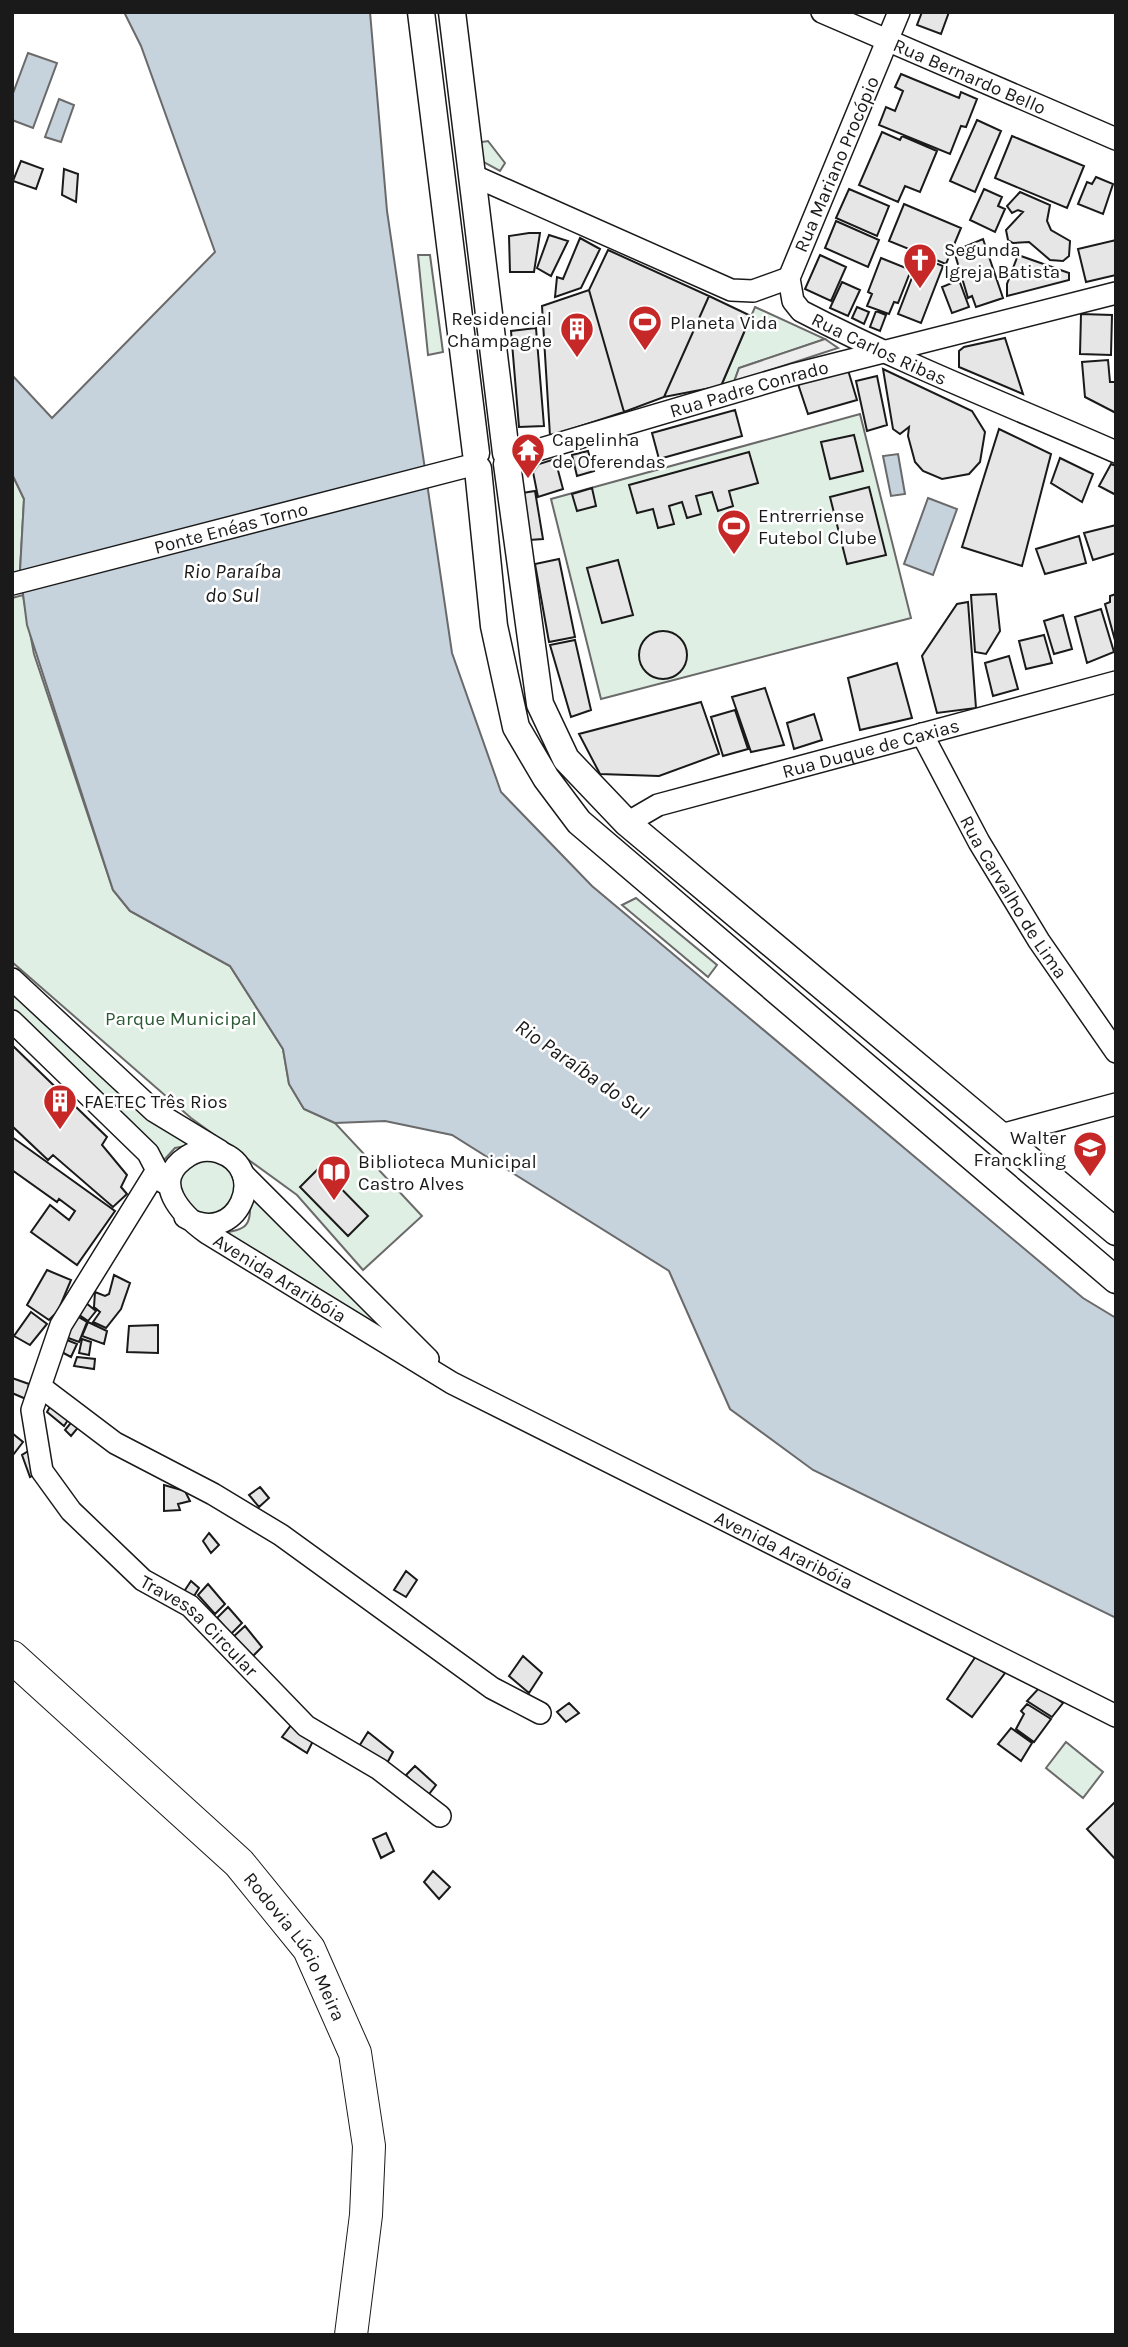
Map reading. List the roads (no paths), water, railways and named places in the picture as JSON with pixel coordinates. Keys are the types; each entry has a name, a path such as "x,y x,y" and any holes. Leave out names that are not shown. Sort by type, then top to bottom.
{"highway":[{"name":"Rodovia Lúcio Meira","path":"12,1657 239,1863 309,1949 355,2053 369,2146 366,2215 351,2335"}],"main road":[{"path":"421,12 477,462 494,626 516,727 547,778 579,822 1116,1280"},
{"path":"452,12 540,704 566,759 627,823 1116,1233"},
{"path":"477,462 486,475 497,475 507,459"}],"street":[{"name":"Rua Bernardo Bello","path":"822,12 1116,139"},
{"name":"Rua Mariano Procópio","path":"789,278 899,12"},
{"path":"472,175 731,290 770,287 789,278"},
{"name":"Rua Carlos Ribas","path":"789,278 793,301 801,311 881,352 1116,452"},
{"name":"Rua Padre Conrado","path":"507,459 792,375 1116,293"},
{"name":"Ponte Enéas Torno","path":"12,584 477,462"},
{"name":"Rua Duque de Caxias","path":"627,823 658,805 1116,682"},
{"name":"Rua Carvalho de Lima","path":"922,734 999,875 1039,941 1116,1052"},
{"path":"12,979 154,1111 228,1156 243,1174 245,1194 242,1203 230,1218 221,1223 202,1225 180,1212 148,1153 12,1021"},
{"path":"1001,1135 1116,1104"},
{"path":"180,1212 171,1183 181,1161 203,1150 228,1156"},
{"name":"Travessa Circular","path":"157,1170 61,1325 32,1410 42,1471 71,1511 143,1580 190,1606 306,1726 379,1769 440,1816"},
{"name":"Avenida Araribóia","path":"243,1174 452,1383"},
{"name":"Avenida Araribóia","path":"180,1212 452,1383 1116,1716"},
{"path":"41,1387 115,1443 213,1494 281,1535 492,1688 540,1713"}],"water":[{"name":"Rio Paraíba do Sul","path":"124,12 370,12 387,211 452,653 501,792 592,886 1083,1298 1116,1318 1116,1618 813,1470 730,1409 669,1271 452,1135 385,1121 335,1123 304,1109 289,1084 283,1049 230,966 130,911 113,890 27,625 20,571 24,499 12,474 12,375 52,418 215,252 141,46"},
{"path":"28,53 57,63 33,128 12,120 12,96"},
{"path":"59,99 74,105 61,142 45,137"},
{"path":"898,454 905,494 891,496 883,456"},
{"path":"928,498 957,509 933,575 904,564"}],"place":[{"name":"Segunda Igreja Batista","path":"920,290"},
{"name":"Planeta Vida","path":"645,352"},
{"name":"Residencial Champagne","path":"577,359"},
{"name":"Capelinha de Oferendas","path":"528,480"},
{"name":"Entrerriense Futebol Clube","path":"734,556"},
{"name":"FAETEC Três Rios","path":"60,1131"},
{"name":"Walter Franckling","path":"1090,1178"},
{"name":"Biblioteca Municipal Castro Alves","path":"334,1202"}],"park label":[{"name":"Parque Municipal","path":"181,1018"}]}
